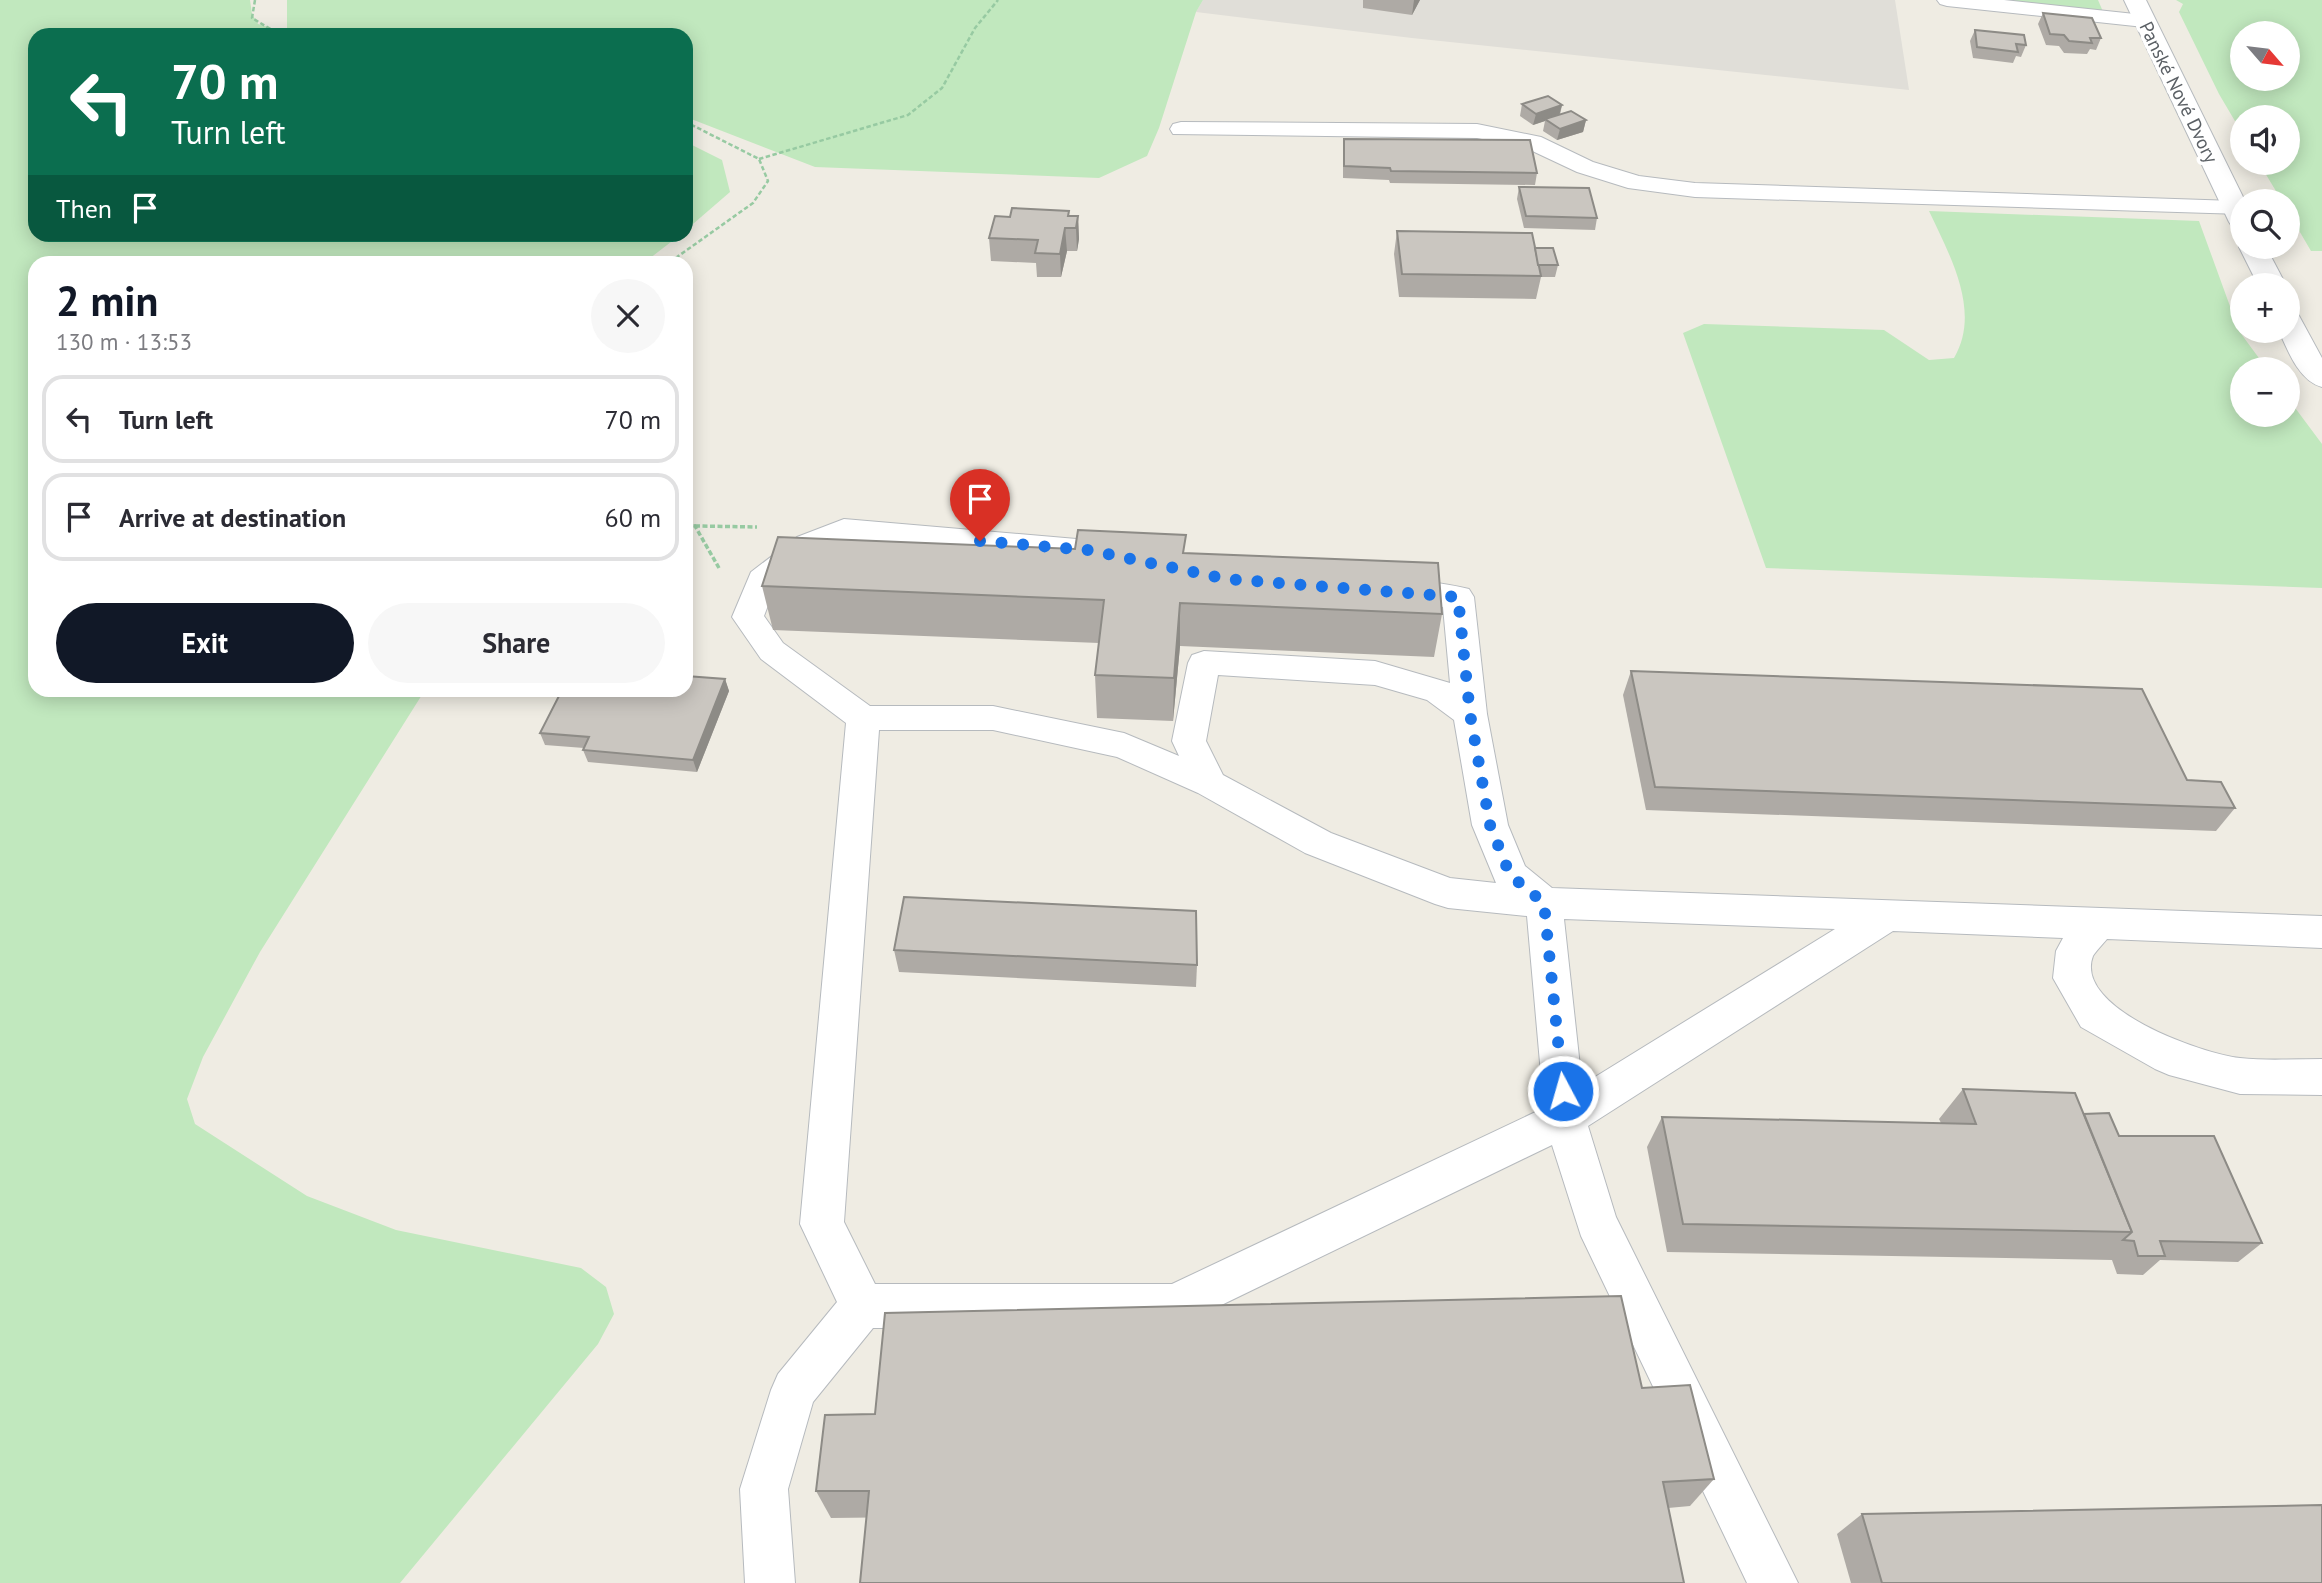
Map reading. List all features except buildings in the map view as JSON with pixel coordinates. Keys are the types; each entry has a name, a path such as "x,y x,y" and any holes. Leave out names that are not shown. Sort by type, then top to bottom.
{"street":[{"name":"Panské Nové Dvory","path":"2139,10 2230,198"},
{"path":"2299,343 2322,378"}],"lane":[{"path":"1947,0 2139,10"},
{"path":"1181,129 1477,131 1533,142 1585,167 1636,183 1695,190 2230,215"},
{"path":"1151,564 1088,550 844,529 807,544 762,579 748,617 772,651 863,718 993,719 1124,746 1210,784 1318,843 1448,893 1544,903 2322,932"},
{"path":"1363,590 1458,597 1470,714 1490,825 1510,875 1544,903 1565,1118 1596,1223 1773,1583"},
{"path":"1210,784 1189,741 1204,663 1375,673 1439,692 1470,714"},
{"path":"862,1306 822,1224 863,718"},
{"path":"862,1306 1174,1306 1565,1118 1888,915"},
{"path":"2099,922 2075,951 2072,978 2095,1015 2169,1058 2240,1076 2322,1077"},
{"path":"770,1583 764,1489 794,1390 862,1306"}],"path":[{"path":"255,0 252,18 269,28"},
{"path":"759,159 908,115 942,88 975,29 999,0"},
{"path":"678,256 753,203 768,181 759,159 693,126"}],"shaded area":[{"path":"1203,0 1895,0 1909,90 1412,38 1196,12"}],"green space":[{"path":"0,0 250,0 252,14 258,24 271,28 28,28 28,242 671,242 653,256 28,256 28,697 421,697 260,952 203,1057 187,1099 195,1124 307,1196 396,1230 581,1268 606,1287 614,1314 598,1344 400,1583 0,1583"},
{"path":"287,0 1203,0 1196,12 1159,128 1147,156 1099,178 815,167 693,120 693,28 287,28"},
{"path":"1968,0 2098,0 2104,14"},
{"path":"2176,0 2322,0 2322,251 2311,251 2300,232 2300,189 2275,189 2266,175 2300,175 2300,105 2230,105 2230,113 2179,12 2183,4"},
{"path":"693,146 722,160 730,192 693,224"},
{"path":"1929,211 2199,221 2230,306 2230,343 2248,343 2258,357 2230,357 2230,427 2300,427 2300,414 2322,444 2322,588 1766,568 1683,333 1704,324 1884,330 1929,360 1954,358 1962,340 1964,302 1960,283"}],"route":[{"path":"980,541 1088,550 1227,579 1458,597 1470,714 1490,825 1510,875 1544,903 1563,1091"}]}
